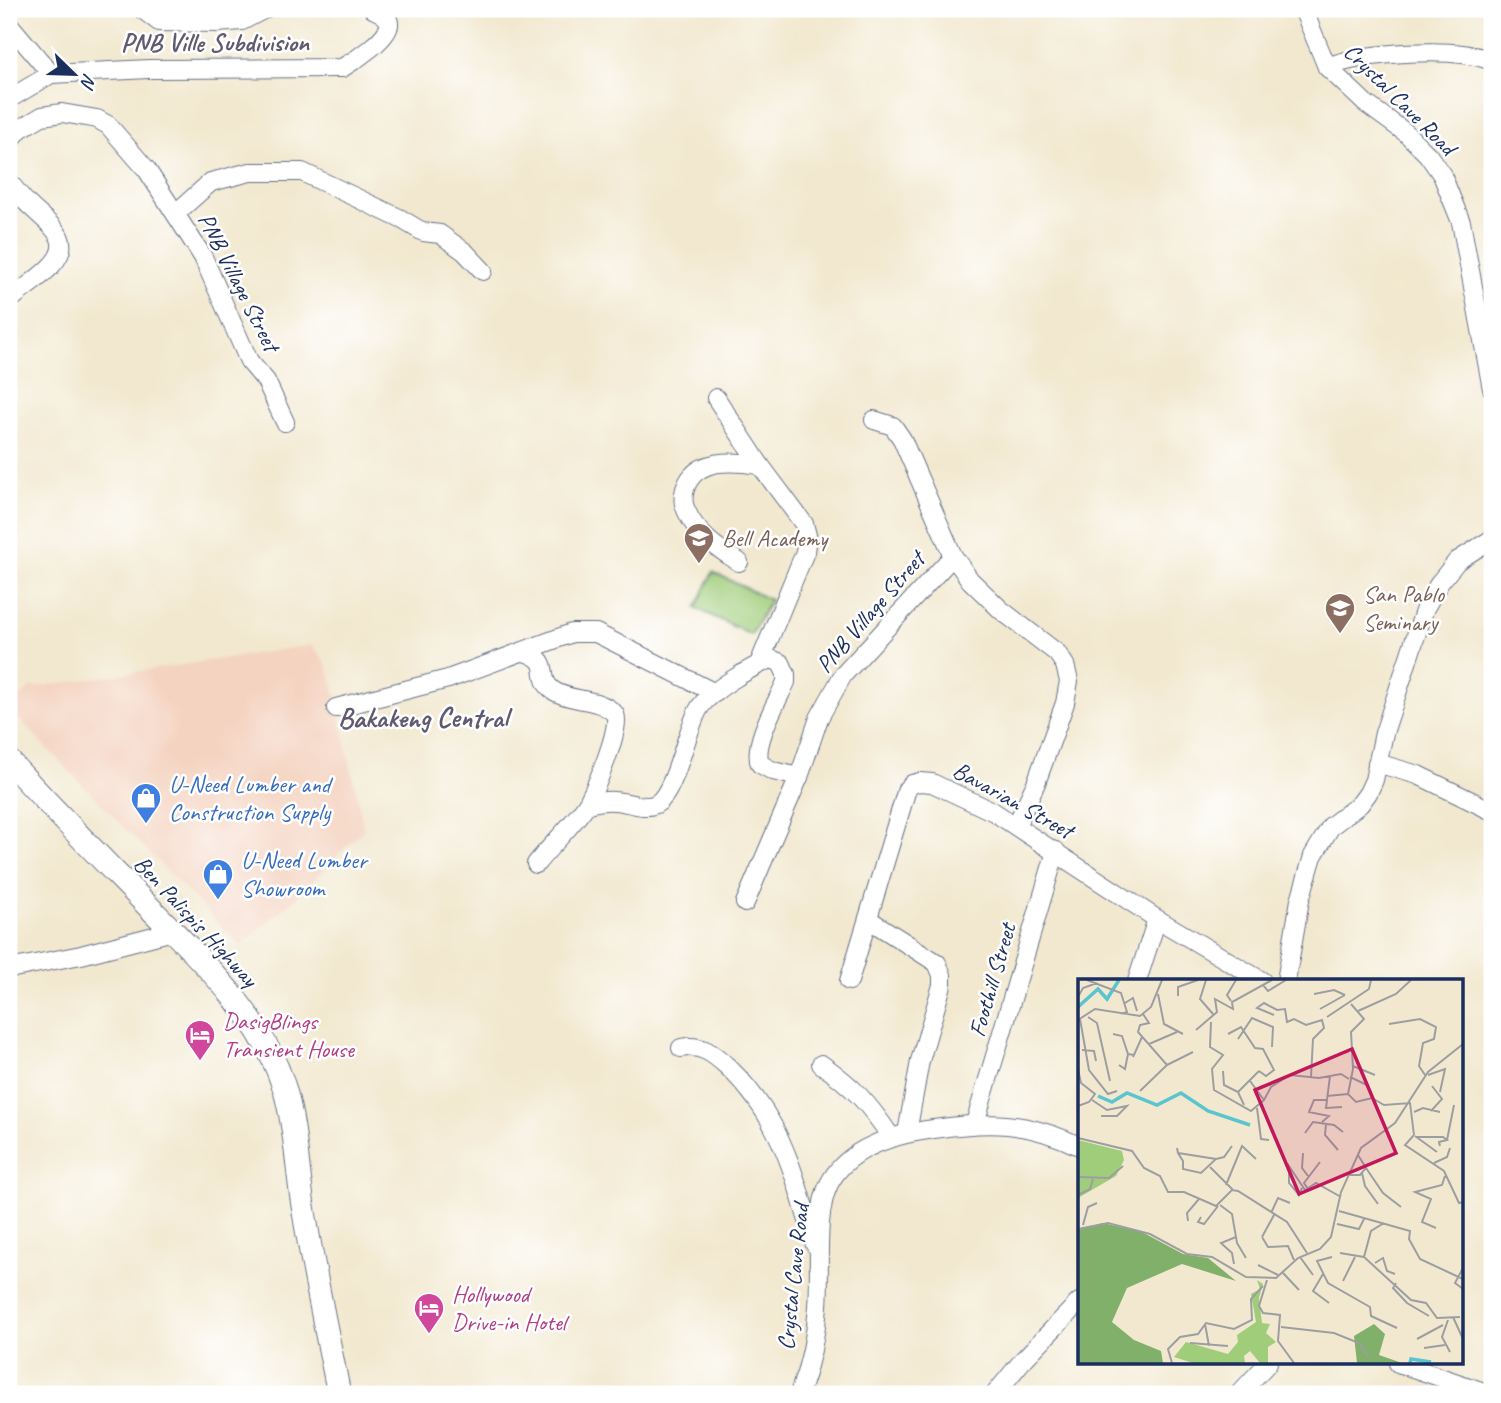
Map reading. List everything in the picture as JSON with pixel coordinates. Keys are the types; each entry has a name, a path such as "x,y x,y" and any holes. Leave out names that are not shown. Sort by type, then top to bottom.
{"main road":[{"name":"Ben Palispis Highway","path":"9,761 58,816 173,931 237,1000 262,1040 283,1085 291,1118 303,1212 339,1394"}],"street":[{"path":"142,9 159,22 217,23 242,21 265,9"},
{"path":"10,98 51,74 149,69 342,68 360,58 387,31 389,24 386,16 373,9"},
{"name":"Crystal Cave Road","path":"1303,9 1327,67 1365,103 1406,133 1443,175 1461,222 1492,389"},
{"path":"9,24 51,74"},
{"path":"1327,67 1372,55 1468,53 1492,61"},
{"name":"PNB Village Street","path":"9,142 20,129 41,117 62,113 97,119 108,125 137,157 204,257 249,361 266,381 285,422"},
{"path":"176,214 211,182 250,172 302,172 423,232 440,234 465,252 483,271"},
{"path":"9,181 27,204 54,227 61,238 61,250 52,265 9,300"},
{"path":"587,804 615,800 649,806 657,804 667,790 700,708 715,693 759,664 805,552 807,535 804,524 760,465 716,398"},
{"name":"PNB Village Street","path":"874,420 889,424 897,430 953,556 970,580 1001,610 1057,653 1065,666 1069,681 1065,703 1037,783 1016,826"},
{"path":"739,562 705,537 691,520 684,508 686,487 692,475 703,467 729,462 760,465"},
{"path":"1286,979 1300,900 1313,856 1331,826 1360,804 1374,780 1395,697 1425,608 1440,582 1457,561 1492,539"},
{"name":"PNB Village Street","path":"759,664 775,659 781,663 786,674 786,682 763,736 758,757 760,764 799,777 819,718 843,675 953,556"},
{"path":"336,708 448,679 572,633 596,633 715,693"},
{"path":"524,652 539,657 545,680 553,690 601,705 618,719 587,804 536,864"},
{"path":"1377,762 1418,775 1492,811"},
{"path":"745,903 799,777"},
{"name":"Bavarian Street","path":"849,981 907,789 920,782 932,783 994,812 1157,919 1259,979"},
{"name":"Foothill Street","path":"975,1123 1056,851"},
{"path":"867,919 937,963 942,975 942,985 899,1135"},
{"path":"1138,979 1157,919"},
{"path":"9,969 81,955 173,931"},
{"path":"681,1048 692,1045 712,1053 739,1077 763,1108 793,1166 819,1257"},
{"path":"821,1063 844,1080 899,1135"},
{"name":"Crystal Cave Road","path":"799,1394 813,1352 823,1201 830,1183 840,1170 862,1151 899,1135 975,1123 1025,1125 1055,1134 1078,1146"},
{"path":"995,1394 1078,1302"},
{"path":"1239,1394 1267,1364"},
{"path":"1401,1364 1490,1394"}],"shaded area":[{"path":"312,645 327,665 334,687 364,829 297,897 240,946 9,709 30,688"}],"green space":[{"path":"713,572 770,600 751,635 696,608"}],"place":[{"name":"Bell Academy","path":"699,565"},
{"name":"San Pablo Seminary","path":"1340,635"},
{"name":"U-Need Lumber and Construction Supply","path":"146,825"},
{"name":"U-Need Lumber Showroom","path":"218,901"},
{"name":"DasigBlings Transient House","path":"200,1062"},
{"name":"Hollywood Drive-in Hotel","path":"429,1335"}],"district":[{"name":"PNB Ville Subdivision","path":"215,42"},
{"name":"Bakakeng Central","path":"423,717"}]}
